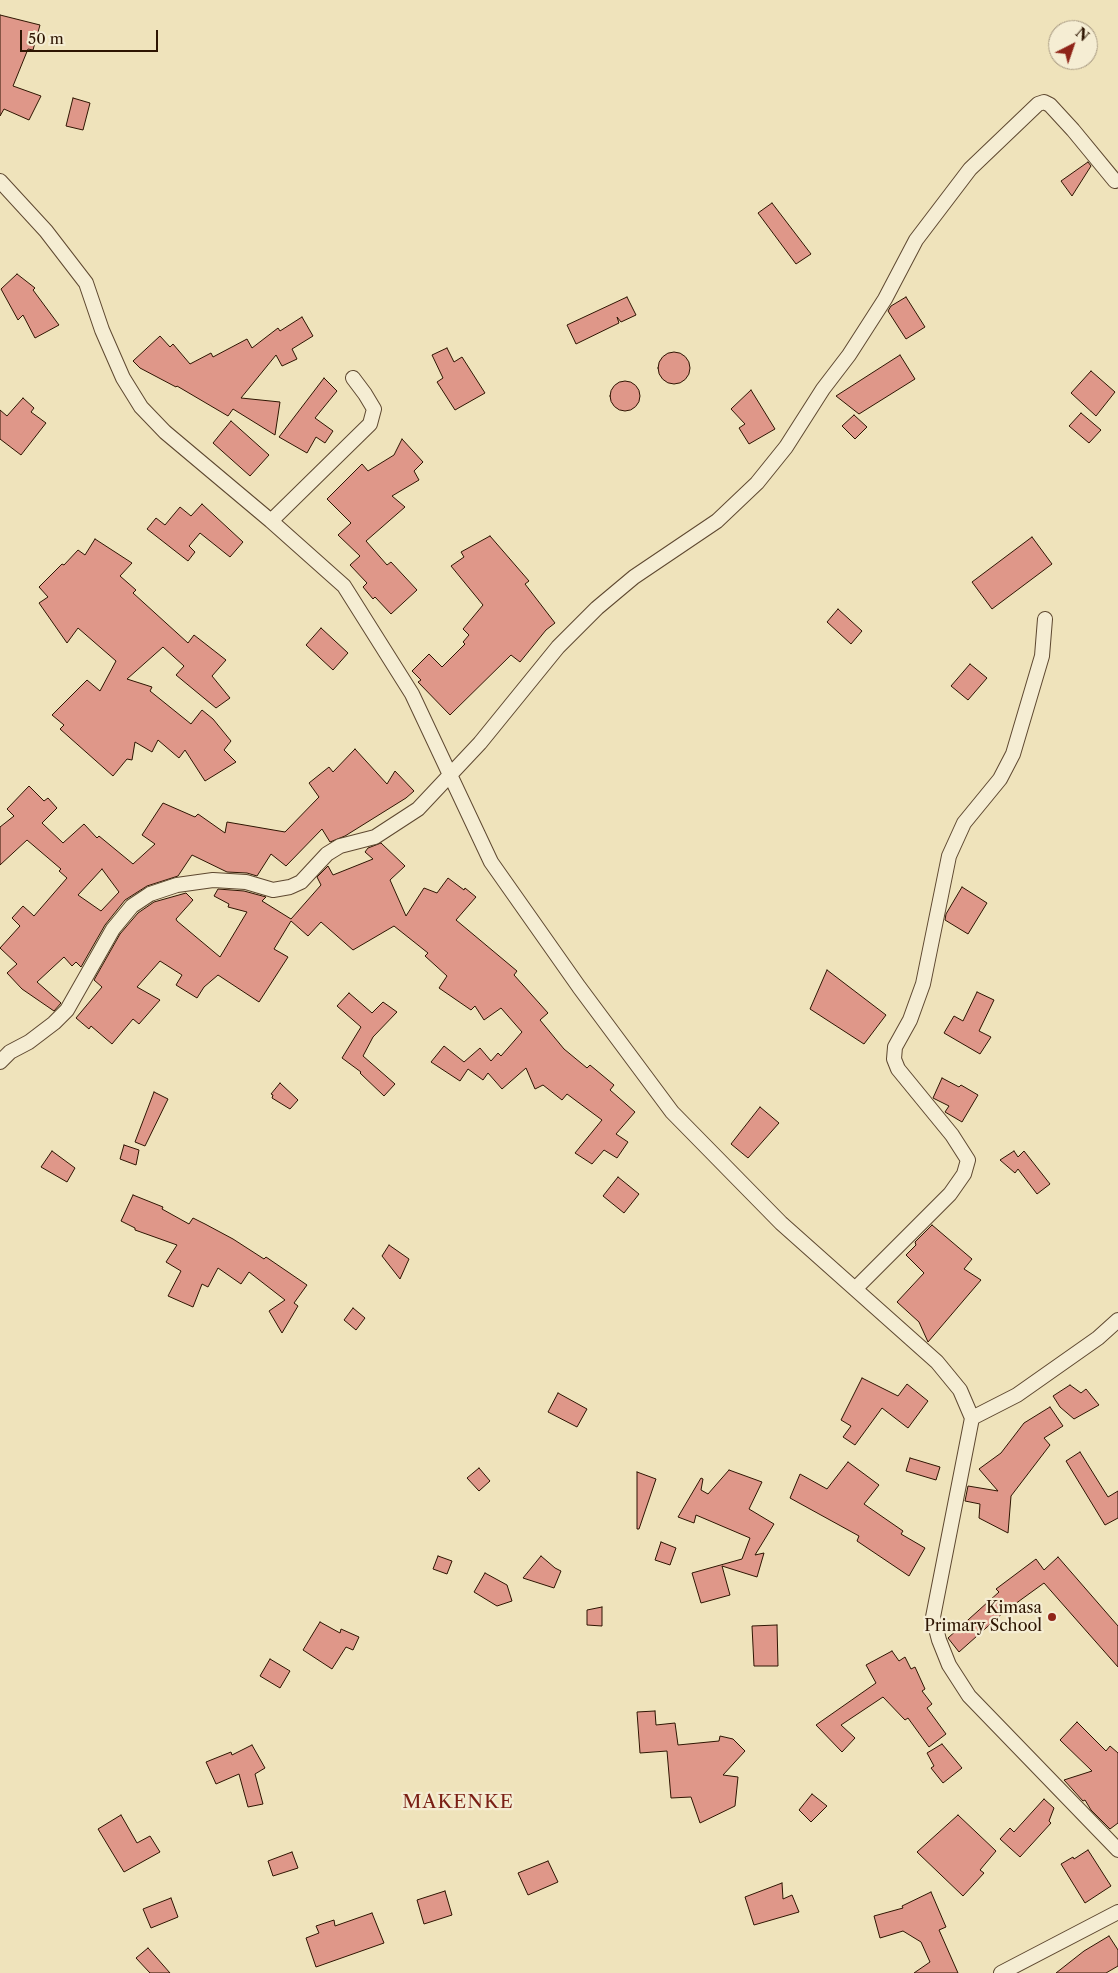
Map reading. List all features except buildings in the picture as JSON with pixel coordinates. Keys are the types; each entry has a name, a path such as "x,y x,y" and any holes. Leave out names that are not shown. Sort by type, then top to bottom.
{"street":[{"path":"0,1062 10,1052 29,1042 54,1023 67,1010 113,929 132,906 150,894 177,885 213,880 246,882 273,890 290,888 301,882 327,854 340,846 375,837 418,809 480,744 558,647 596,608 634,577 716,521 758,483 786,447 859,339 885,299 916,240 970,169 1038,104 1044,102 1050,105 1115,181"},
{"path":"0,181 46,231 86,283 102,330 123,378 141,407 165,432 271,521 344,586 412,694 491,862 672,1112 781,1223 937,1362 960,1390 972,1418 933,1617 938,1640 949,1665 969,1696 1118,1850"},
{"path":"271,521 370,424 374,409 366,394 353,378"},
{"path":"855,1288 950,1194 964,1174 968,1160 952,1135 898,1069 894,1059 895,1047 910,1020 923,984 950,856 964,823 1000,779 1013,754 1042,656 1045,619"},
{"path":"972,1418 1017,1395 1098,1338 1118,1320"},
{"path":"1001,1973 1118,1912"}],"place":[{"name":"Kimasa Primary School","path":"1052,1617"}],"district":[{"name":"MAKENKE","path":"458,1803"}]}
